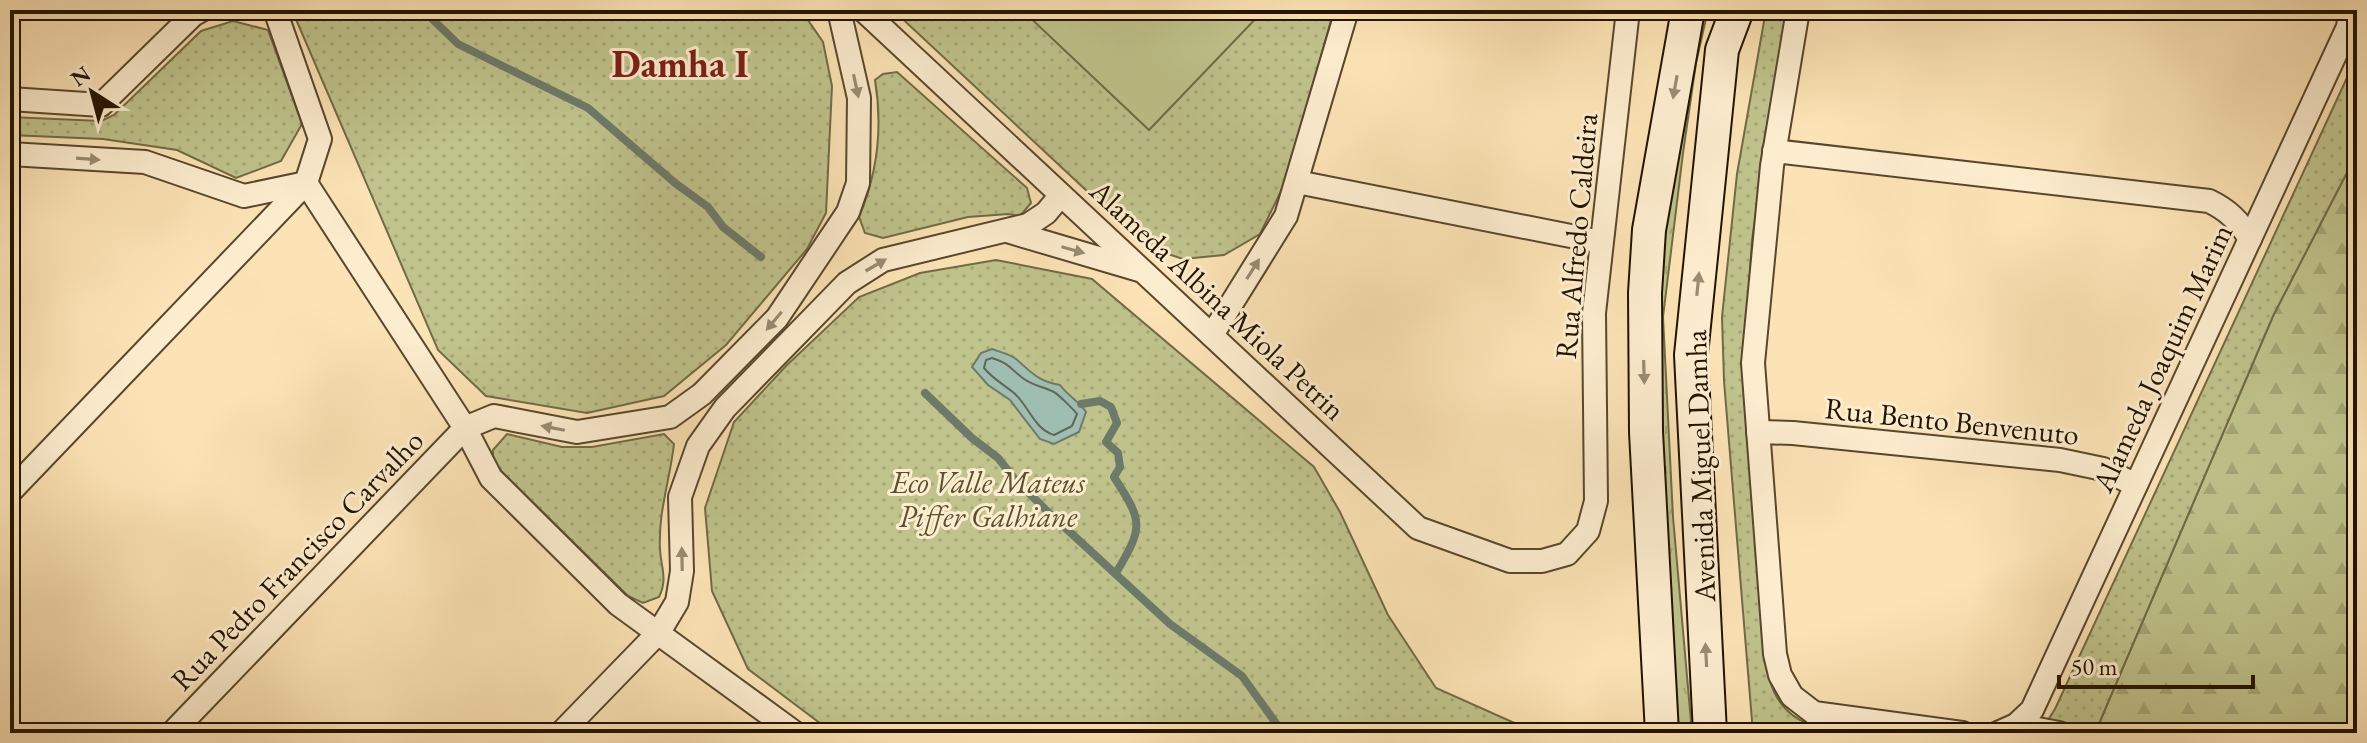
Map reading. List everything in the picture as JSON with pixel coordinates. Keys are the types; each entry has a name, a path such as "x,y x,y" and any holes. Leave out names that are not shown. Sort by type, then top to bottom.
{"street":[{"path":"10,99 101,105 193,15 202,10"},
{"path":"10,492 306,183 320,139 275,10"},
{"path":"465,428 494,416 577,432 670,417 702,394 777,318 848,212 858,183 859,98 839,10"},
{"name":"Alameda Albina Miola Petrin","path":"863,10 1418,528 1510,561 1542,561 1567,554"},
{"path":"1212,335 1286,216 1347,10"},
{"name":"Rua Alfredo Caldeira","path":"1567,554 1588,531 1596,501 1594,313 1628,10"},
{"name":"Avenida Miguel Damha","path":"1662,733 1646,432 1645,293 1649,230 1688,10"},
{"name":"Avenida Miguel Damha","path":"1710,733 1691,355 1722,50 1737,10"},
{"path":"1798,10 1774,151 1753,363 1775,654 1780,675 1792,696 1814,713 1962,733"},
{"name":"Alameda Joaquim Marim","path":"2007,729 2032,710 2348,27 2350,10"},
{"path":"1774,151 2209,201 2224,208 2240,222 2250,239"},
{"path":"10,154 145,162 244,196 306,183"},
{"path":"1297,182 1601,242"},
{"path":"306,183 465,428 491,478 618,604 795,733"},
{"path":"561,733 659,632 677,602 682,571 680,497 698,446 725,408 847,283 883,260 1028,225 1046,213 1061,195"},
{"path":"1002,230 1144,272"},
{"name":"Rua Pedro Francisco Carvalho","path":"172,733 465,428"},
{"name":"Rua Bento Benvenuto","path":"1758,432 2060,460 2103,469 2136,485"},
{"path":"2007,729 2059,733"}],"green space":[{"path":"292,10 801,10 823,42 832,86 826,213 807,249 726,345 664,396 587,413 486,396 438,350"},
{"path":"893,10 1334,10 1286,181 1260,234 1224,255 1183,259 1147,247"},
{"path":"1022,10 1264,10 1149,130"},
{"path":"1693,10 1708,10 1696,63 1663,317 1673,517 1692,733 1676,733 1649,322"},
{"path":"1766,10 1790,10 1752,240 1747,320 1769,677 1781,704 1799,720 1850,733 1753,733 1724,381 1722,317 1737,174"},
{"path":"233,21 268,30 302,124 281,161 236,178 177,150 103,139 10,135 10,117 101,121 114,115 201,31"},
{"path":"2357,56 2357,153 2273,316 2095,733 2034,733 2055,709"},
{"path":"897,72 1027,188 1031,203 1020,216 968,217 883,238 865,233 859,217 871,183 877,150 879,115 875,80 883,74"},
{"path":"2357,153 2357,733 2095,733 2273,316"},
{"name":"Eco Valle Mateus Piffer Galhiane","path":"996,260 1092,279 1314,467 1340,512 1388,615 1436,688 1537,733 833,733 748,669 712,591 705,508 734,422 786,366 859,297 920,273"},
{"path":"507,434 562,447 592,447 664,434 674,444 661,522 660,549 664,579 659,597 643,603 628,596 493,463 493,450"}],"water":[{"path":"992,349 1014,357 1041,379 1060,385 1086,412 1079,432 1054,444 1040,439 1010,400 988,385 972,367 981,353"}],"waterway":[{"path":"426,13 458,44 588,108 675,183 708,207 723,227 761,257"},
{"path":"925,393 998,458 1048,512 1170,624 1242,676 1283,733"},
{"path":"1081,404 1100,401 1111,407 1117,423 1106,442 1118,453 1120,467 1114,477 1130,504 1136,524 1132,544 1116,573"}],"district":[{"name":"Damha I","path":"680,63"}]}
